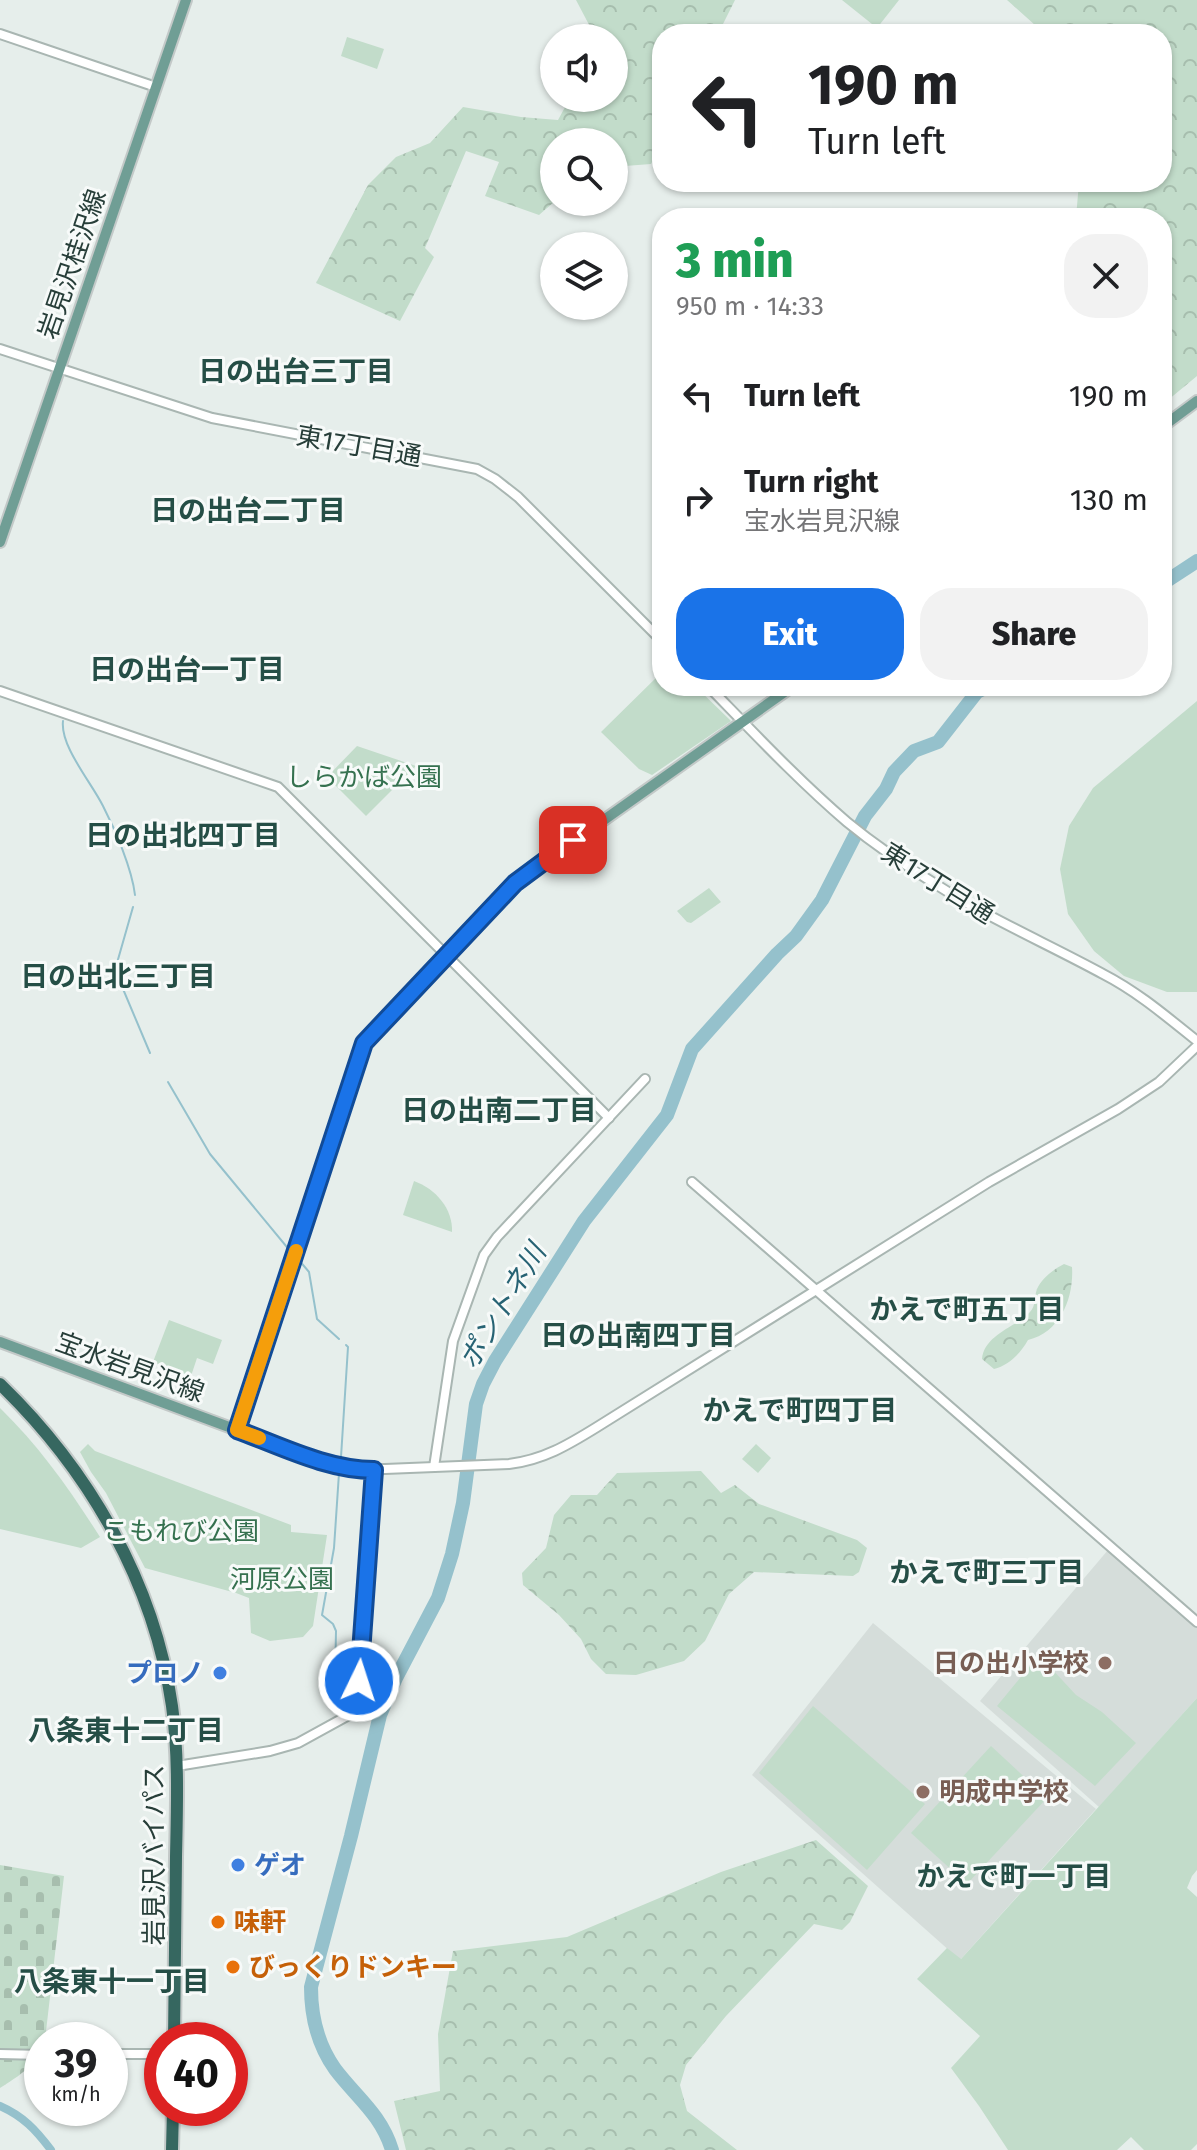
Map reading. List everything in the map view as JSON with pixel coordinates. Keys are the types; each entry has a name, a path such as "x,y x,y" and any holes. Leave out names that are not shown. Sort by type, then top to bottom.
{"highway":[{"name":"岩見沢バイパス","path":"0,1384 38,1424 76,1471 98,1505 127,1559 148,1610 163,1662 172,1703 177,1766 174,2022"},
{"path":"172,2150 173,2126"}],"main road":[{"name":"岩見沢桂沢線","path":"0,542 186,0"},
{"path":"1172,420 1197,401"},
{"path":"237,1430 364,1043 529,871 779,696"},
{"name":"宝水岩見沢線","path":"0,1342 237,1430"}],"street":[{"path":"0,34 156,87"},
{"name":"東17丁目通","path":"0,349 212,418 477,469 515,494 652,631"},
{"path":"0,691 278,787 609,1118"},
{"name":"東17丁目通","path":"718,696 848,822 878,846 937,886 1004,925 1105,975 1148,1001 1197,1044"},
{"path":"237,1430 334,1465 360,1470 523,1462 541,1458 559,1450 989,1182 1130,1101 1159,1082 1197,1044"},
{"path":"434,1467 453,1341 487,1250 645,1079"},
{"path":"692,1182 1197,1622"},
{"path":"177,1766 285,1748 343,1720 353,1711 358,1692 374,1470"},
{"path":"0,2054 24,2055"}],"shaded area":[{"name":"日の出小学校","path":"1108,1550 1197,1628 1197,1698 1099,1807 980,1701"},
{"name":"明成中学校","path":"873,1623 1096,1809 960,1960 752,1775"}],"green space":[{"path":"576,0 735,0 723,24 652,24 651,164 628,166 628,128 540,128 539,215 485,196 499,162 466,151 425,248 434,257 400,321 316,283 368,185 396,157 430,143 463,107 558,120 562,112 628,112 628,24 589,24"},
{"path":"842,0 899,0 880,24 872,24"},
{"path":"1007,0 1197,0 1197,376 1172,397 1172,208 1077,208 1078,192 1172,192 1172,24 1034,24"},
{"path":"347,37 384,49 377,69 341,56"},
{"path":"652,682 652,696 705,696 731,721 652,775 639,769 601,732"},
{"path":"1197,701 1197,992 1167,992 1124,976 1094,951 1068,914 1060,869 1069,826 1093,788"},
{"name":"しらかば公園","path":"357,746 416,766 366,816 327,777"},
{"path":"709,888 721,902 691,923 687,922 677,911"},
{"path":"414,1181 442,1201 450,1215 452,1232 403,1215"},
{"path":"1064,1264 1072,1267 1071,1290 1057,1321 1039,1336 1028,1340 1009,1362 994,1369 982,1359 988,1344 1030,1312 1039,1285"},
{"path":"169,1320 222,1340 213,1364 197,1358 191,1376 153,1362"},
{"path":"0,1408 54,1470 100,1537 81,1548 0,1529"},
{"name":"こもれび公園","path":"88,1444 95,1451 291,1525 291,1532 327,1535 313,1626 303,1637 270,1641 251,1633 249,1598 145,1568 106,1493 80,1452"},
{"path":"756,1444 771,1458 758,1473 742,1459"},
{"path":"701,1471 721,1493 735,1485 759,1504 857,1540 867,1548 859,1572 853,1576 754,1572 729,1594 705,1641 684,1661 636,1675 606,1674 559,1615 523,1585 522,1573 546,1548 554,1515 571,1495 597,1495 617,1473"},
{"path":"1039,1655 1076,1695 1102,1712 1136,1743 1095,1786 997,1706"},
{"path":"1197,1698 1197,1870 1187,1888 1197,1897 1197,2144 1191,2150 1144,2150 1131,2137 1117,2150 1008,2150 951,2068 980,2036 917,1979 947,1948 961,1959"},
{"path":"813,1706 925,1804 867,1870 759,1773"},
{"path":"991,1746 1047,1798 967,1884 911,1833"},
{"path":"816,1840 868,1886 850,1922 842,1930 814,1924 726,2016 686,2065 680,2085 687,2111 737,2150 406,2150 394,2101 440,2091 438,2034 453,1951 567,1937 721,1872"},
{"path":"0,1865 64,1876 47,2022 24,2022 24,2071 0,2088"}],"waterway":[{"name":"ポントネ川","path":"1172,577 1197,561"},
{"name":"ポントネ川","path":"392,2150 375,2116 335,2069 324,2050 314,2019 311,1987 380,1715 438,1598 452,1554 463,1503 476,1404 483,1384 584,1221 667,1115 692,1049 796,936 822,900 865,816 886,789 894,772 914,751 938,742 974,696"},
{"path":"63,721 63,731 71,753 118,837 135,895"},
{"path":"133,907 115,970 150,1053"},
{"path":"168,1082 210,1154 291,1252"},
{"path":"298,1259 309,1272 317,1319 339,1339"},
{"path":"341,1457 346,1345"},
{"path":"339,1473 334,1548 322,1615 336,1631 335,1680 349,1687"},
{"path":"369,1690 387,1698"},
{"path":"0,2106 28,2124 51,2150"}],"slow traffic":[{"path":"259,1438 237,1430 296,1251"}],"place":[{"name":"日の出小学校","path":"1105,1663"},
{"name":"プロノ","path":"220,1673"},
{"name":"明成中学校","path":"923,1792"},
{"name":"ゲオ","path":"238,1865"},
{"name":"味軒","path":"218,1922"},
{"name":"びっくりドンキー","path":"233,1967"}],"district":[{"name":"日の出台三丁目","path":"296,371"},
{"name":"日の出台二丁目","path":"248,510"},
{"name":"日の出台一丁目","path":"187,669"},
{"name":"日の出北四丁目","path":"183,835"},
{"name":"日の出北三丁目","path":"118,976"},
{"name":"日の出南二丁目","path":"499,1110"},
{"name":"かえで町五丁目","path":"967,1309"},
{"name":"日の出南四丁目","path":"638,1335"},
{"name":"かえで町四丁目","path":"800,1410"},
{"name":"かえで町三丁目","path":"987,1572"},
{"name":"八条東十二丁目","path":"126,1730"},
{"name":"かえで町一丁目","path":"1014,1876"},
{"name":"八条東十一丁目","path":"112,1981"}],"route":[{"path":"359,1681 374,1470 334,1465 237,1430 364,1043 515,883 573,840"}],"park label":[{"name":"河原公園","path":"282,1579"}]}
